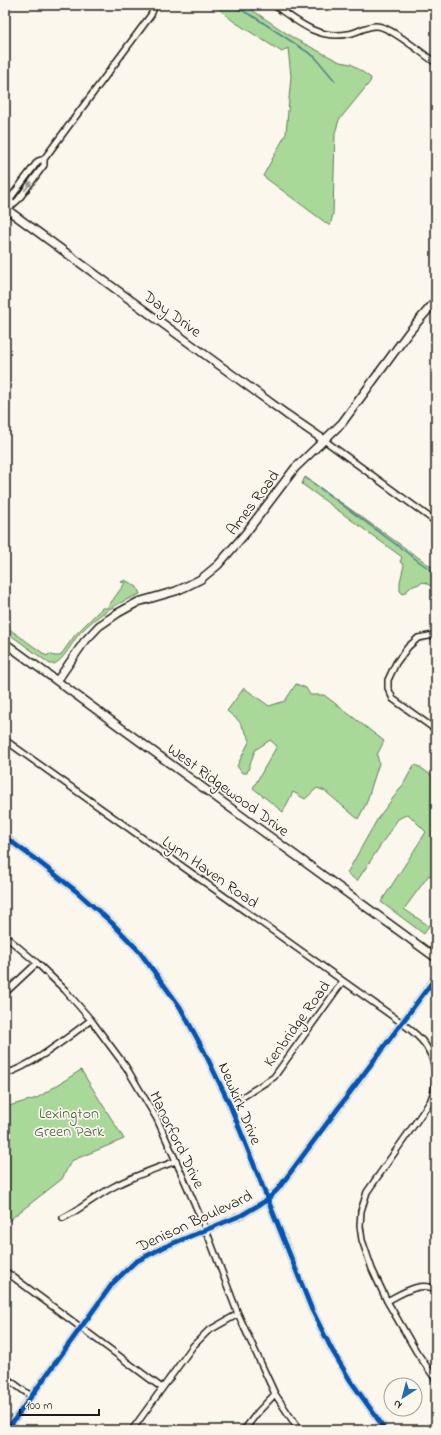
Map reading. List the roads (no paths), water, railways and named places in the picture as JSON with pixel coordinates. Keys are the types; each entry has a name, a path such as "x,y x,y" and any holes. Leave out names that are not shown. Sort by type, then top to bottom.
{"street":[{"path":"6,208 12,196 38,161 44,159 151,15 155,5"},
{"path":"274,5 310,30 318,33 338,36 352,34 377,25 386,28 436,63"},
{"name":"Day Drive","path":"6,208 286,414 324,440"},
{"name":"Ames Road","path":"56,681 84,642 99,626 138,602 176,591 201,579 218,565 245,534 295,468 342,423 409,332 434,305 436,297"},
{"path":"324,440 436,522"},
{"path":"436,636 434,635 418,638 408,647 396,663 388,680 388,688 393,699 436,730"},
{"name":"West Ridgewood Drive","path":"5,643 436,958"},
{"name":"Lynn Haven Road","path":"5,740 419,1036 428,1048 434,1060 436,1074"},
{"name":"Newkirk Drive","path":"5,837 76,891 112,923 139,951 180,1007 204,1050 230,1105 312,1310 332,1350 350,1380 384,1430"},
{"name":"Manorford Drive","path":"5,936 37,963 65,990 91,1020 126,1067 157,1119 206,1230 238,1314 275,1394 299,1430"},
{"path":"5,993 37,963"},
{"name":"Denison Boulevard","path":"7,1430 113,1283 135,1262 164,1247 242,1215 267,1200 278,1189 436,977"},
{"name":"Kenbridge Road","path":"230,1105 274,1077 343,981"},
{"path":"5,1074 12,1072 34,1060 91,1020"},
{"path":"436,1078 434,1091 430,1102 373,1181 360,1211 362,1240 372,1269 387,1301 416,1351 436,1380"},
{"path":"63,1218 112,1188 135,1176 176,1161"},
{"path":"5,1271 162,1388"},
{"path":"387,1301 415,1288 424,1287 433,1288 436,1290"},
{"path":"132,1430 193,1346 208,1331 238,1314"},
{"path":"5,1377 31,1396"},
{"path":"244,1430 275,1394"}],"waterway":[{"path":"232,5 256,18 315,57 335,81"},
{"path":"306,478 436,574"}],"park label":[{"name":"Lexington Green Park","path":"69,1121"}]}
